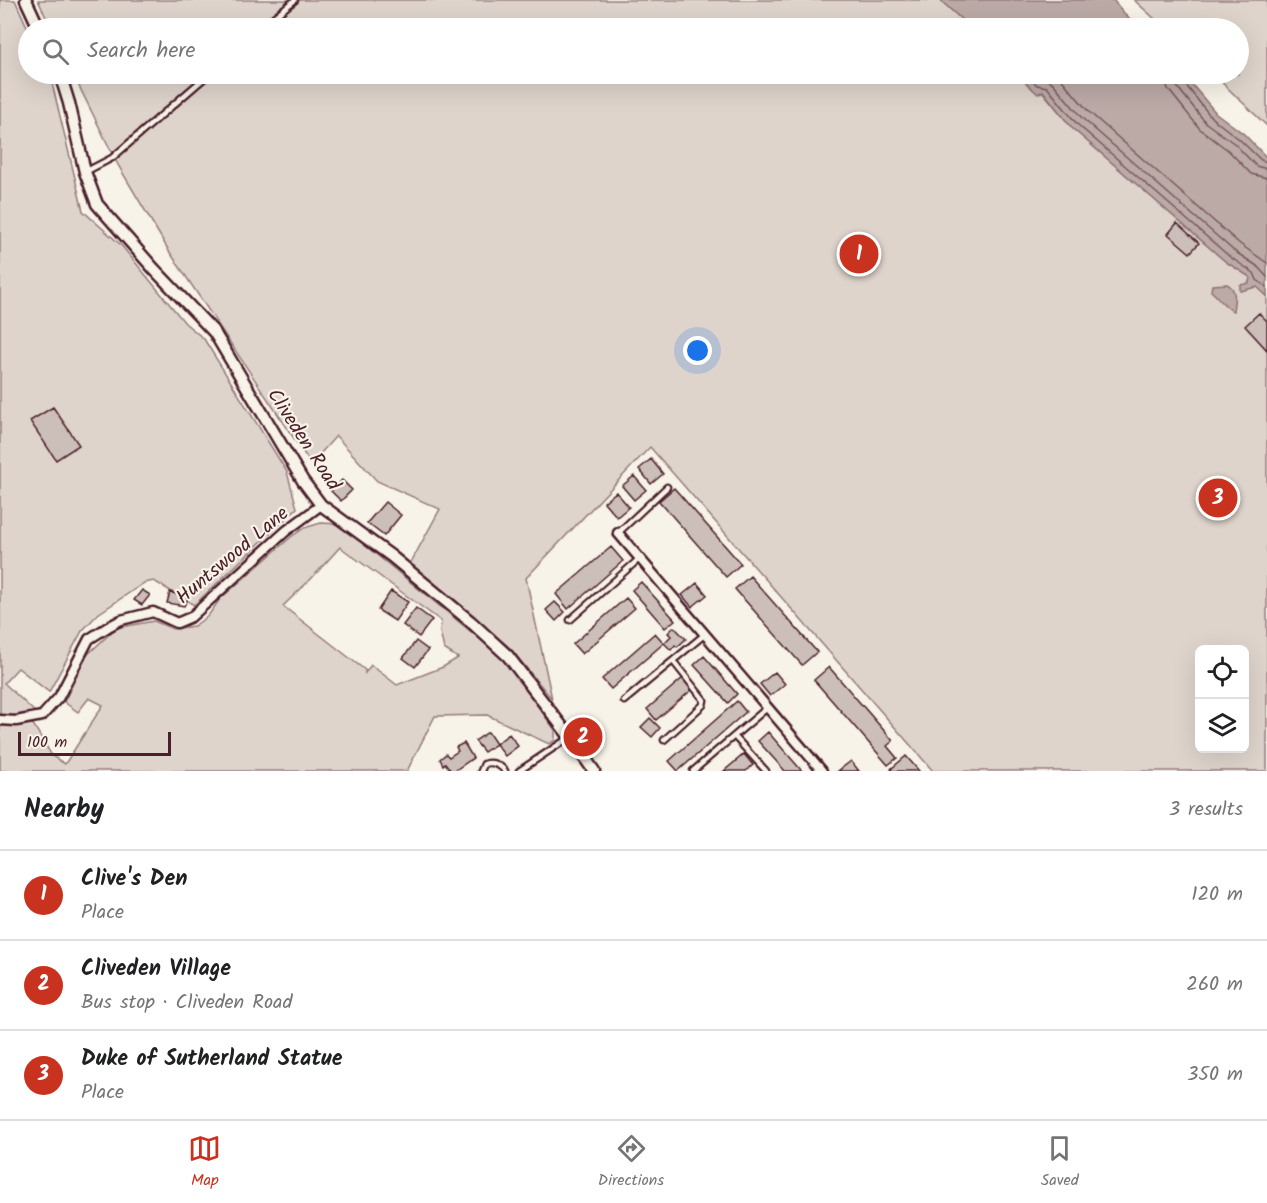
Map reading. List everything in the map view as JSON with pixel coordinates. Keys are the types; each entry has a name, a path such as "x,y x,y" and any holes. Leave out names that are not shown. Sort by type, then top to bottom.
{"street":[{"path":"26,0 34,18"},
{"name":"Cliveden Road","path":"63,84 84,172 97,204 214,332 303,481 321,505 391,556 470,621 508,656 594,771"},
{"name":"Huntswood Lane","path":"0,720 16,721 42,716 59,697 89,639 108,627 121,620 153,612 177,623 191,617 286,531 321,505"},
{"path":"618,534 822,771"}],"lane":[{"path":"272,18 295,0"},
{"path":"84,172 112,158 197,84"},
{"path":"618,534 667,487"},
{"path":"570,620 639,559"},
{"path":"624,701 704,635"},
{"path":"664,740 703,705 704,700 673,661"},
{"path":"693,771 768,709"},
{"path":"734,736 766,771"},
{"path":"519,771 570,737"},
{"path":"482,771 484,764 487,763 500,765 505,771"}],"shaded area":[{"path":"0,0 15,0 23,18 18,18 18,84 52,84 83,211 121,245 185,323 204,339 287,472 297,508 194,605 154,581 144,583 98,614 82,631 49,692 18,668 4,683 36,713 0,716"},
{"path":"38,0 940,0 960,18 46,18"},
{"path":"1134,0 1267,0 1267,126 1223,84 1249,84 1249,18 1154,18"},
{"path":"78,84 1034,84 1072,128 1226,262 1250,277 1249,283 1260,288 1267,296 1267,771 933,771 650,447 526,578 552,699 510,648 410,564 440,509 377,481 336,436 311,464 169,251 118,165"},
{"path":"321,523 339,524 502,657 555,730 555,740 549,744 487,715 435,716 407,771 0,771 0,726 33,724 52,756 65,764 103,705 89,698 78,712 64,702 87,655 116,628 154,621 173,629 194,626 208,616 220,599 304,528","holes":["340,547 441,621 440,632 444,649 458,658 443,667 397,685 371,665 365,673 365,670 283,606"]}],"water":[{"path":"940,0 1113,0 1128,18 960,18"},
{"path":"1027,84 1191,84 1216,113 1244,134 1267,158 1267,296 1257,287 1240,291 1240,285 1249,283 1250,277 1226,262 1072,128 1043,91 1038,94"},
{"path":"1227,284 1234,293 1233,311 1211,291 1212,285"}],"building":[{"path":"1177,223 1199,243 1190,253 1168,234"},
{"path":"863,239 873,249 872,266 862,271 843,258 848,244"},
{"path":"1259,313 1267,321 1267,350 1245,326"},
{"path":"53,407 79,445 56,460 30,421"},
{"path":"651,459 663,474 651,484 639,469"},
{"path":"634,476 646,490 634,500 622,486"},
{"path":"342,480 352,490 341,501 331,491"},
{"path":"674,488 741,564 726,577 659,501"},
{"path":"616,492 629,507 617,517 604,502"},
{"path":"385,502 401,515 384,536 367,523"},
{"path":"611,547 623,561 568,609 556,594"},
{"path":"750,576 817,652 802,665 735,589"},
{"path":"641,582 675,620 665,628 632,590"},
{"path":"697,583 707,595 692,607 682,595"},
{"path":"142,590 150,595 142,605 134,600"},
{"path":"391,591 408,602 395,621 378,610"},
{"path":"170,592 188,598 184,606 167,603"},
{"path":"626,598 635,608 582,654 573,644"},
{"path":"555,602 565,612 556,621 546,610"},
{"path":"416,608 432,620 419,637 403,625"},
{"path":"674,627 686,639 671,650 664,643 671,636 668,633"},
{"path":"655,633 664,643 611,689 602,679"},
{"path":"416,641 428,650 415,667 403,658"},
{"path":"704,656 737,694 728,703 694,665"},
{"path":"829,667 893,741 887,746 897,758 888,765 814,680"},
{"path":"775,672 785,684 770,696 760,684"},
{"path":"684,677 694,688 656,720 647,709"},
{"path":"737,701 746,712 678,771 669,761"},
{"path":"650,718 660,728 652,737 641,727"},
{"path":"488,732 496,744 484,752 475,741"},
{"path":"768,732 802,771 785,771 758,741"},
{"path":"509,734 518,746 505,756 496,744"},
{"path":"464,743 473,758 451,771 445,763 443,765 440,759 446,754 449,757 458,751 456,747"},
{"path":"744,754 753,765 746,771 724,771"},
{"path":"906,756 919,771 892,771 891,769"},
{"path":"851,761 859,771 838,771"}],"place":[{"name":"Clive's Den","path":"859,254"},
{"name":"Duke of Sutherland Statue","path":"1218,498"},
{"name":"Cliveden Village","path":"583,737"}]}
